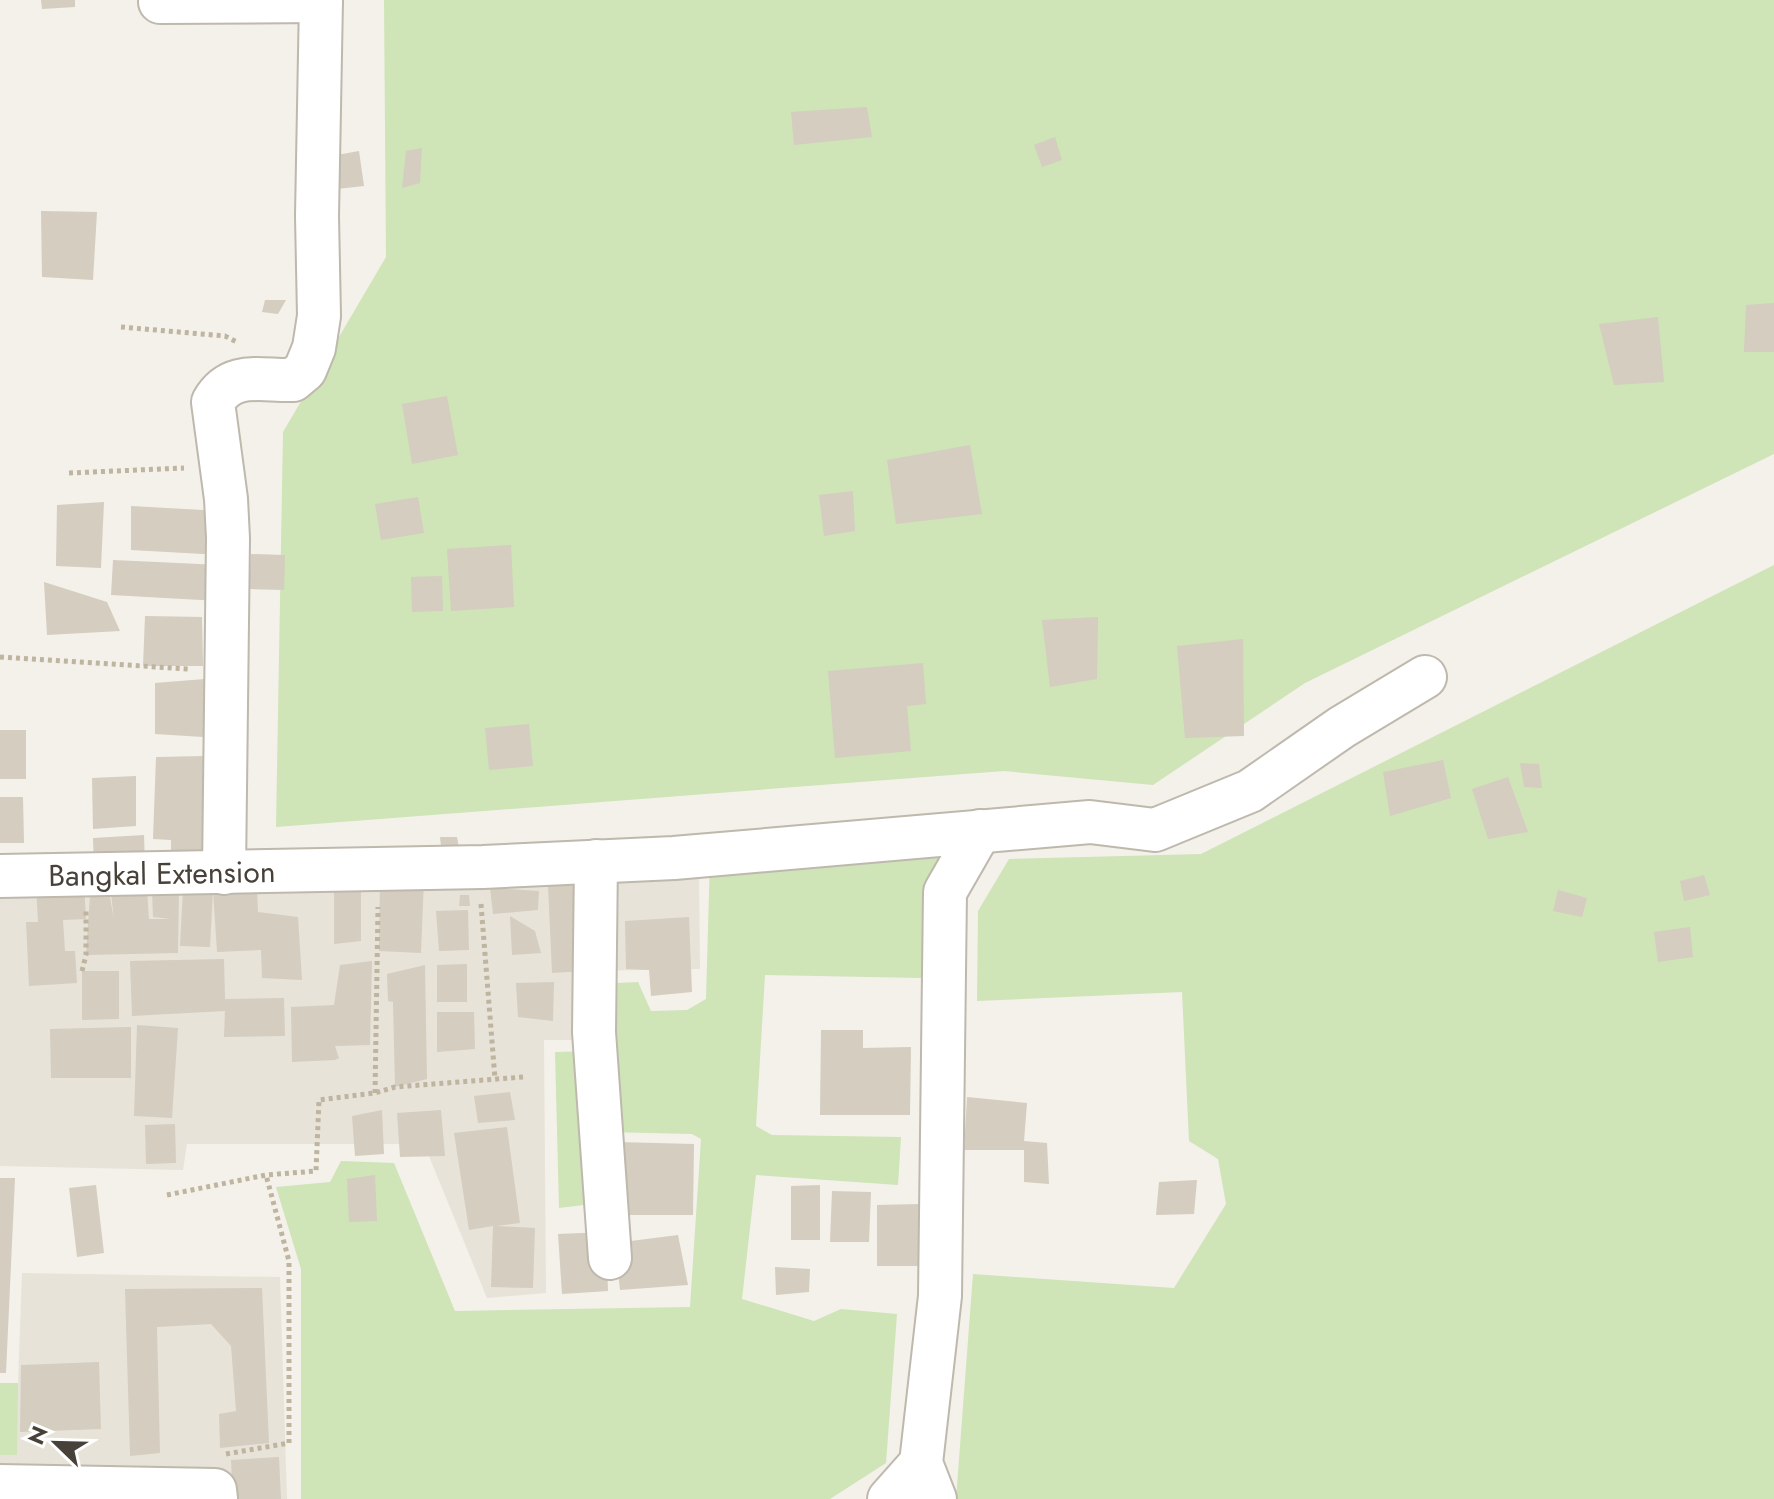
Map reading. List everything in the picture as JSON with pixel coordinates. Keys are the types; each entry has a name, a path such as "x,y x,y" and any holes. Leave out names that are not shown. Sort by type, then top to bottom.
{"street":[{"path":"160,2 321,1 317,216 319,316 314,348 305,370 293,380 236,379 221,389 213,402 228,538 224,873"},
{"name":"Bangkal Extension","path":"0,876 483,867 1090,822 1155,830 1250,791 1342,727 1425,677"},
{"path":"889,1499 928,1481 940,1296 945,1130 945,892 980,831"},
{"path":"596,861 594,1032 610,1258"},
{"path":"0,1486 216,1494"}],"path":[{"path":"121,327 225,336 251,348"},
{"path":"69,473 221,466"},
{"path":"0,657 226,672"},
{"path":"483,867 480,880 482,919 495,1079"},
{"path":"375,1093 377,870"},
{"path":"82,971 86,955 85,873"},
{"path":"167,1195 266,1175 316,1171 319,1100 375,1093 395,1087 523,1077"},
{"path":"216,1494 222,1455 289,1443 289,1261 266,1175"}],"shaded area":[{"path":"699,866 700,969 587,971 588,1040 544,1040 546,1293 487,1298 424,1144 187,1144 183,1170 0,1166 0,895"},
{"path":"22,1273 280,1277 287,1499 0,1499 0,1383 18,1383"}],"green space":[{"path":"384,0 1774,0 1774,454 1305,683 1153,785 1004,771 276,827 283,432 386,257"},
{"path":"1774,565 1774,1499 956,1499 973,1274 1174,1288 1226,1204 1218,1159 1189,1141 1182,992 977,1001 978,911 1009,859 1201,854"},
{"path":"948,843 924,887 922,978 765,975 756,1126 772,1135 901,1137 898,1185 756,1175 742,1299 814,1321 841,1309 897,1314 886,1463 830,1499 301,1499 301,1269 276,1187 330,1182 341,1161 394,1163 455,1311 690,1307 701,1139 692,1134 607,1132 600,1203 559,1208 555,1052 594,1051 596,984 638,982 651,1011 687,1010 706,999 710,858"},
{"path":"0,1383 18,1383 17,1455 0,1455"}],"building":[{"path":"41,0 75,0 75,7 42,9"},
{"path":"867,107 872,137 794,145 791,112"},
{"path":"1055,137 1062,160 1042,167 1034,145"},
{"path":"422,148 420,183 402,188 406,151"},
{"path":"359,151 364,186 337,189 337,155"},
{"path":"41,211 97,212 93,280 42,277"},
{"path":"265,300 286,300 278,314 262,312"},
{"path":"1774,303 1774,352 1744,352 1746,305"},
{"path":"1658,317 1664,382 1614,385 1599,324"},
{"path":"447,396 458,455 412,464 402,404"},
{"path":"970,445 982,514 896,524 887,460"},
{"path":"853,491 855,531 824,536 819,495"},
{"path":"418,497 424,533 381,540 375,504"},
{"path":"104,502 101,568 56,566 57,505"},
{"path":"131,506 221,511 221,555 131,550"},
{"path":"511,545 514,607 451,611 447,549"},
{"path":"251,554 285,555 284,590 249,589"},
{"path":"113,560 221,565 219,601 111,595"},
{"path":"442,576 443,611 412,612 411,577"},
{"path":"44,582 107,602 120,631 47,635"},
{"path":"145,616 202,617 203,666 143,666"},
{"path":"1098,617 1097,679 1050,687 1042,620"},
{"path":"1243,639 1244,736 1185,738 1177,646"},
{"path":"923,663 926,704 907,706 911,751 835,758 828,671"},
{"path":"217,678 219,738 155,734 155,683"},
{"path":"529,724 533,766 489,770 485,728"},
{"path":"0,730 26,730 26,779 0,779"},
{"path":"206,756 210,855 171,854 171,840 153,839 156,757"},
{"path":"1443,760 1451,798 1390,816 1383,772"},
{"path":"1520,763 1539,764 1542,788 1524,787"},
{"path":"136,776 136,826 93,829 92,778"},
{"path":"1508,777 1528,832 1488,839 1472,789"},
{"path":"0,797 23,797 24,843 0,843"},
{"path":"144,835 145,867 94,869 93,838"},
{"path":"440,837 457,837 459,848 443,864"},
{"path":"1704,875 1710,895 1684,901 1680,881"},
{"path":"424,879 421,953 379,951 380,882"},
{"path":"84,882 86,919 63,920 65,951 75,951 77,983 29,986 26,922 38,922 36,885"},
{"path":"598,885 598,970 552,973 548,886"},
{"path":"257,888 258,912 298,917 302,980 262,978 261,950 217,952 213,890 210,947 180,946 183,889"},
{"path":"490,888 539,891 538,910 493,914"},
{"path":"179,889 178,953 86,955 90,894 109,892 114,920 111,893 147,890 149,919 171,919 153,917 152,890"},
{"path":"361,889 361,941 334,944 334,890"},
{"path":"1558,890 1587,898 1582,917 1553,911"},
{"path":"460,895 469,895 470,906 459,906"},
{"path":"468,910 469,950 439,951 436,911"},
{"path":"510,916 535,931 541,953 512,955"},
{"path":"689,917 692,992 651,996 649,970 626,969 625,921"},
{"path":"1690,927 1693,957 1658,962 1654,932"},
{"path":"224,959 225,999 284,998 285,1036 224,1037 225,1011 132,1016 130,961"},
{"path":"372,961 370,1045 335,1046 339,1058 335,1060 292,1062 291,1007 334,1005 340,965"},
{"path":"467,964 467,1002 437,1002 437,965"},
{"path":"425,965 427,1079 395,1087 393,1002 388,1001 387,974"},
{"path":"82,971 119,971 119,1019 82,1020"},
{"path":"554,982 553,1021 518,1017 516,983"},
{"path":"437,1012 474,1012 475,1049 437,1052"},
{"path":"137,1025 178,1028 172,1118 134,1116"},
{"path":"131,1027 131,1078 51,1078 50,1029"},
{"path":"821,1030 863,1030 863,1048 911,1047 910,1115 820,1115"},
{"path":"510,1092 515,1120 478,1123 474,1096"},
{"path":"967,1097 1027,1103 1024,1141 1047,1143 1049,1184 1024,1182 1024,1150 964,1150"},
{"path":"382,1110 384,1154 355,1156 352,1116"},
{"path":"441,1110 445,1156 400,1157 397,1113"},
{"path":"175,1124 176,1163 146,1164 145,1125"},
{"path":"507,1127 520,1223 496,1226 535,1228 533,1288 491,1287 493,1226 469,1230 454,1133"},
{"path":"617,1142 694,1144 693,1215 617,1215"},
{"path":"375,1175 377,1221 349,1222 347,1179"},
{"path":"0,1178 15,1178 6,1373 0,1373"},
{"path":"1197,1180 1194,1214 1156,1215 1159,1182"},
{"path":"96,1185 104,1253 77,1257 69,1188"},
{"path":"820,1185 820,1240 791,1240 791,1186"},
{"path":"832,1191 871,1192 869,1242 830,1242"},
{"path":"920,1204 920,1266 877,1266 877,1205"},
{"path":"606,1232 608,1291 562,1294 558,1234"},
{"path":"678,1235 688,1285 620,1290 615,1243"},
{"path":"775,1267 810,1269 809,1292 776,1295"},
{"path":"262,1288 269,1443 220,1448 219,1414 236,1411 231,1346 211,1324 157,1327 160,1453 130,1456 125,1289"},
{"path":"99,1362 101,1429 20,1432 21,1365"},
{"path":"279,1457 281,1499 233,1499 231,1460"}]}
